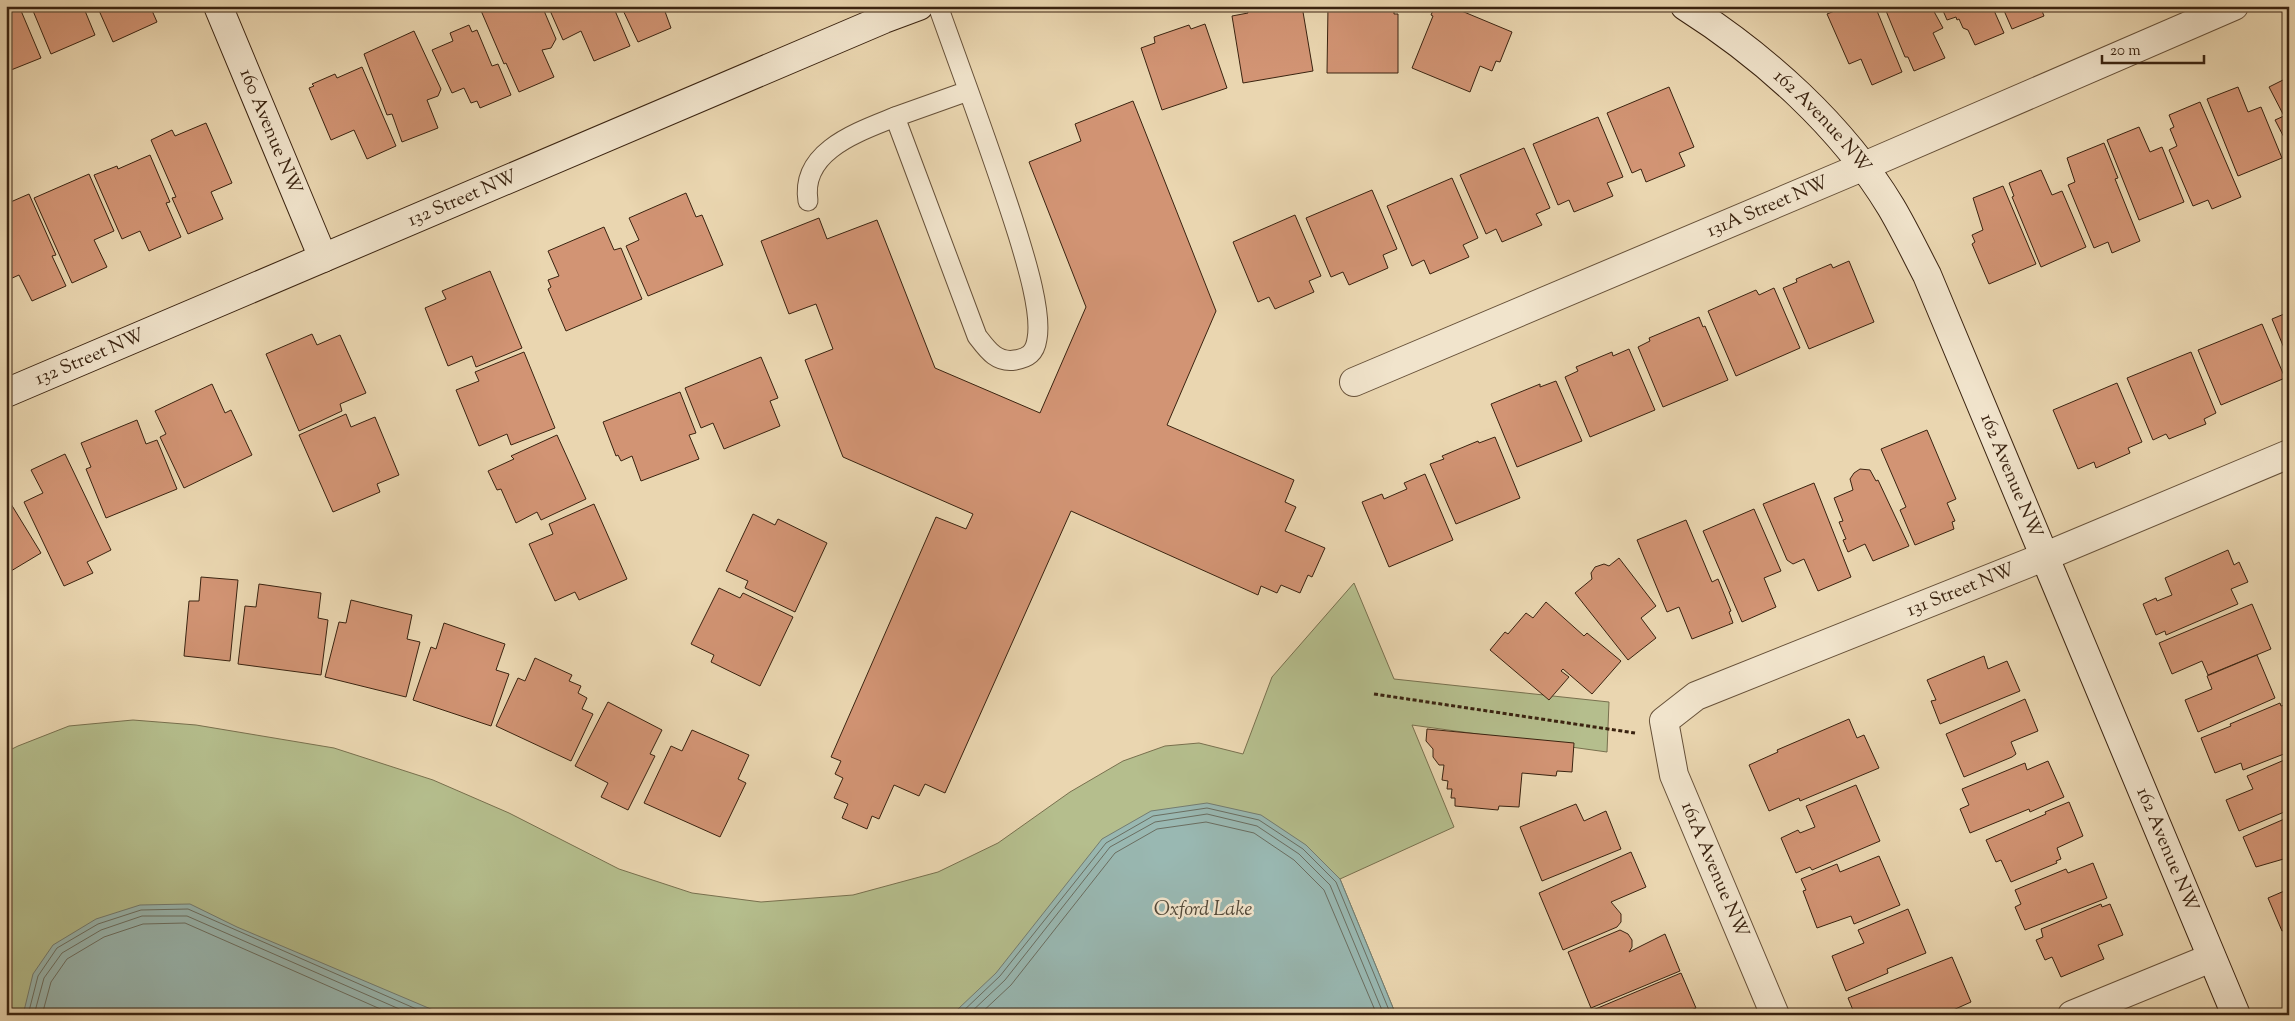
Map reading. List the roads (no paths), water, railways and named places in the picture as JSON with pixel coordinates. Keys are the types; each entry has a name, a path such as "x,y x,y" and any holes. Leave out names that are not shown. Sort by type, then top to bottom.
{"street":[{"name":"160 Avenue NW","path":"218,6 323,258"},
{"name":"132 Street NW","path":"6,393 884,19 919,6"},
{"name":"162 Avenue NW","path":"1685,6 1737,42 1789,85 1826,122 1890,206 1926,275 2046,556 2236,1015"},
{"name":"131A Street NW","path":"1354,382 1862,167 2234,6"},
{"name":"131 Street NW","path":"1666,729 1696,696 2046,556 2289,454"},
{"name":"161A Avenue NW","path":"1666,729 1674,775 1775,1015"},
{"path":"2072,1015 2211,958"}],"lane":[{"path":"895,117 977,336 992,355 1010,361 1025,359 1033,352 1038,338 1035,304 1028,269 1007,200 938,6"},
{"path":"808,201 806,187 815,165 826,152 850,136 895,117 968,91"}],"water":[{"name":"Oxford Lake","path":"1207,803 1261,815 1306,845 1340,879 1396,1015 949,1015 958,1009 996,973 1102,839 1151,811"},
{"path":"190,904 237,927 445,1015 23,1015 33,974 53,945 96,919 140,905"}]}
